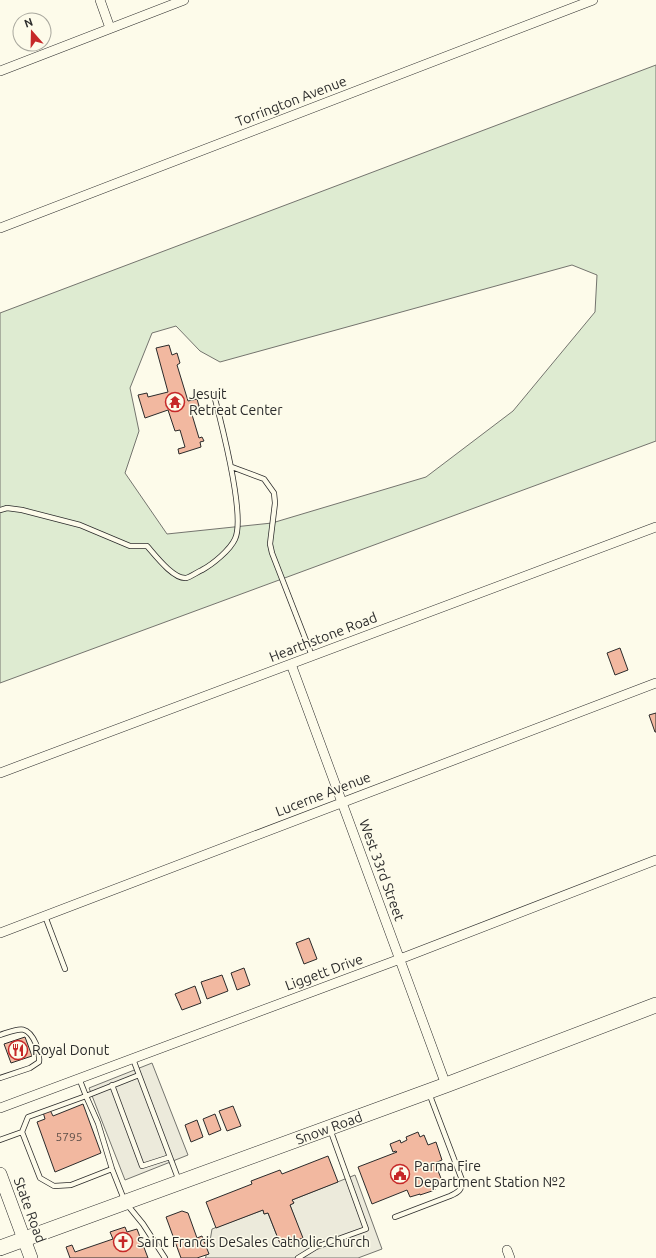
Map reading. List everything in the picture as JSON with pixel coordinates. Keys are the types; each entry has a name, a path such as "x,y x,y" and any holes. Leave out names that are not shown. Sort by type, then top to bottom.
{"main road":[{"name":"Snow Road","path":"0,1248 429,1092 656,1005"},
{"name":"State Road","path":"0,1174 31,1258"}],"street":[{"path":"100,0 110,28"},
{"path":"0,70 184,0"},
{"name":"Torrington Avenue","path":"0,228 593,0"},
{"name":"Hearthstone Road","path":"0,773 656,526"},
{"name":"West 33rd Street","path":"291,664 446,1085"},
{"name":"Lucerne Avenue","path":"0,933 656,683"},
{"name":"Liggett Drive","path":"0,1108 400,959 656,860"}],"lane":[{"path":"0,510 7,508 22,510 80,525 130,546 147,546 170,571 179,577 188,578 206,568 222,556 235,540 238,530 232,467 214,395"},
{"path":"232,467 264,479 274,493 275,503 270,544 272,553 312,656"},
{"path":"45,916 65,969"},
{"path":"0,1035 18,1029 27,1031 32,1036 40,1055 39,1062 30,1068 0,1078"},
{"path":"132,1058 179,1182"},
{"path":"112,1168 71,1185 54,1186 40,1178 22,1132 28,1117 139,1075"},
{"path":"79,1078 98,1123 112,1168 126,1202 143,1224 165,1258"},
{"path":"112,1085 142,1166 170,1157"},
{"path":"395,1217 450,1196 458,1192 462,1186 462,1180 429,1092"},
{"path":"298,1258 316,1247 366,1229 330,1128"},
{"path":"0,1140 22,1132"}],"green space":[{"path":"656,65 656,441 0,683 0,313","holes":["572,265 597,275 595,312 513,411 426,477 272,523 167,534 125,473 139,431 130,388 152,333 176,326 200,351 220,362"]}],"shaded area":[{"path":"152,1063 188,1155 125,1180 89,1088"},
{"path":"355,1175 382,1249 358,1258 205,1258 205,1243 210,1241 212,1229 263,1210 264,1214 268,1213 281,1246 302,1238 290,1205 294,1203 292,1200"}],"building":[{"path":"169,345 172,355 177,353 180,363 177,365 188,401 197,399 199,406 190,408 199,438 202,437 204,441 200,442 201,447 179,454 178,449 185,447 180,430 175,431 168,410 145,418 138,395 147,393 148,397 168,392 156,348"},
{"path":"620,648 628,670 615,675 607,653"},
{"path":"656,713 656,732 655,732 649,715"},
{"path":"309,938 317,959 304,964 296,943"},
{"path":"244,968 250,985 237,990 231,973"},
{"path":"222,975 228,991 207,999 201,982"},
{"path":"195,986 201,1003 182,1010 175,994"},
{"name":"Royal Donut","path":"25,1037 32,1056 11,1063 4,1044"},
{"path":"83,1104 101,1153 55,1172 37,1122 45,1119 43,1112 50,1110 53,1116"},
{"path":"233,1106 241,1126 227,1131 219,1111"},
{"path":"215,1114 221,1130 209,1135 203,1119"},
{"path":"197,1120 203,1137 191,1142 185,1125"},
{"name":"Parma Fire Department Station №2","path":"418,1132 420,1137 424,1135 428,1145 436,1142 442,1160 435,1163 442,1181 433,1184 435,1190 420,1195 410,1197 407,1190 372,1204 358,1167 397,1152 393,1152 390,1144 400,1140 401,1143 407,1140 406,1137"},
{"path":"328,1156 338,1182 292,1200 294,1203 290,1205 303,1238 281,1246 268,1213 264,1214 263,1210 216,1228 206,1202 252,1184 251,1181 280,1170 282,1174"},
{"path":"182,1211 188,1213 197,1238 202,1236 209,1254 197,1258 181,1258 166,1217"},
{"name":"Saint Francis DeSales Catholic Church","path":"125,1227 127,1232 137,1229 148,1258 70,1258 66,1247 72,1245 75,1252 113,1239 110,1232"}],"place":[{"name":"Jesuit Retreat Center","path":"175,402"},
{"name":"Royal Donut","path":"18,1050"},
{"name":"Parma Fire Department Station №2","path":"400,1174"},
{"name":"Saint Francis DeSales Catholic Church","path":"123,1242"}]}
